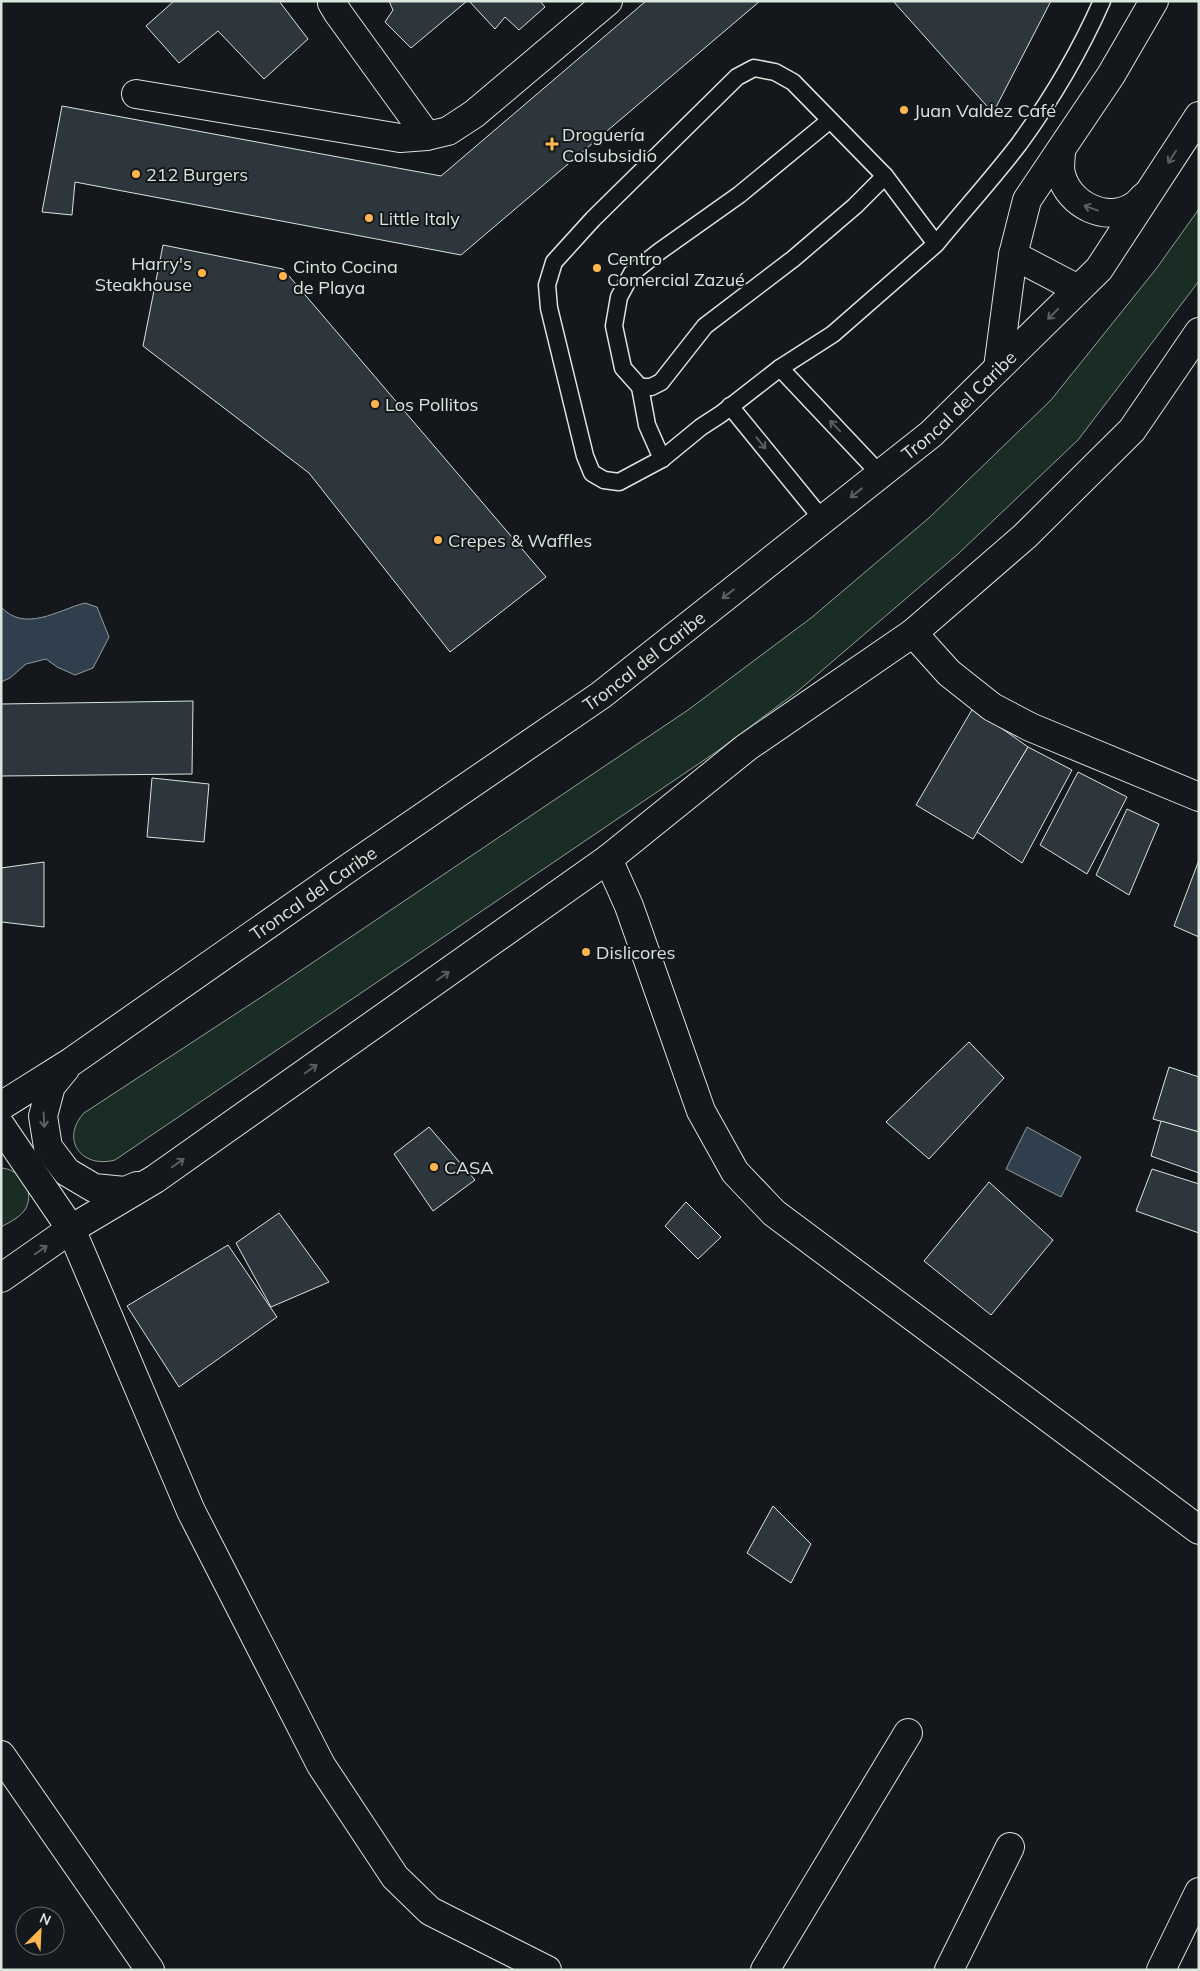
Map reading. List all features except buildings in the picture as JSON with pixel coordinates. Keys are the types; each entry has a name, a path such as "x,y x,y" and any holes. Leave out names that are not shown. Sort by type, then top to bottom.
{"main road":[{"path":"333,1 332,3 338,13 427,136"},
{"path":"136,94 400,138 427,136 448,130 474,114 608,1"},
{"path":"998,368 1014,255 1027,200 1111,75 1154,1"},
{"name":"Troncal del Caribe","path":"1,1106 71,1062 601,695 931,434 1099,269 1199,116"},
{"path":"1061,151 1061,174 1067,188 1070,194 1088,209 1111,213 1133,207 1150,191"},
{"path":"1014,255 1078,289"},
{"path":"1,1278 72,1229 155,1179 608,860 747,748 913,632 1025,536 1132,430 1199,332"},
{"path":"913,632 950,673 992,707 1030,727 1199,797"},
{"path":"608,860 630,906 701,1111 735,1172 774,1213 1199,1530"},
{"path":"71,1062 51,1086 43,1116 48,1147 66,1172 94,1188 125,1190 155,1179"},
{"path":"1,1126 72,1229 191,1511 321,1765 395,1877 430,1911 547,1970"},
{"path":"765,1970 908,1734"},
{"path":"1,1755 150,1970"},
{"path":"949,1970 1010,1847"},
{"path":"1161,1970 1199,1892"}],"lane":[{"path":"936,244 886,176 792,82 775,72 754,68 737,77 592,219 554,262 547,285 550,308 585,456 592,473 604,480 618,482 662,459 780,368 833,334 936,244 1019,144 1091,28 1102,1"},
{"path":"662,459 647,426 640,387 623,368 614,326 619,297 632,273 739,195 830,121"},
{"path":"640,387 651,388 661,382 705,326 793,259 855,206 886,176"},
{"path":"780,368 880,474"},
{"path":"730,406 822,520"}],"green space":[{"path":"1199,209 1199,281 1078,440 958,554 798,691 716,752 115,1160 103,1162 92,1160 78,1150 74,1142 74,1133 77,1123 84,1113 266,994 688,710 811,618 930,517 1051,400 1156,269"},
{"path":"1,1168 8,1169 20,1176 29,1194 24,1211 1,1227"}],"water":[{"path":"85,603 97,607 109,637 93,668 75,675 57,667 46,659 26,664 10,678 1,682 1,607 10,615 31,619"},
{"path":"1027,1127 1081,1157 1061,1197 1006,1169"}],"place":[{"name":"Juan Valdez Café","path":"904,110"},
{"name":"Droguería Colsubsidio","path":"552,144"},
{"name":"212 Burgers","path":"136,174"},
{"name":"Little Italy","path":"369,218"},
{"name":"Centro Comercial Zazué","path":"597,268"},
{"name":"Harry's Steakhouse","path":"202,273"},
{"name":"Cinto Cocina de Playa","path":"283,276"},
{"name":"Los Pollitos","path":"375,404"},
{"name":"Crepes & Waffles","path":"438,540"},
{"name":"Dislicores","path":"586,952"},
{"name":"CASA","path":"434,1167"}]}
